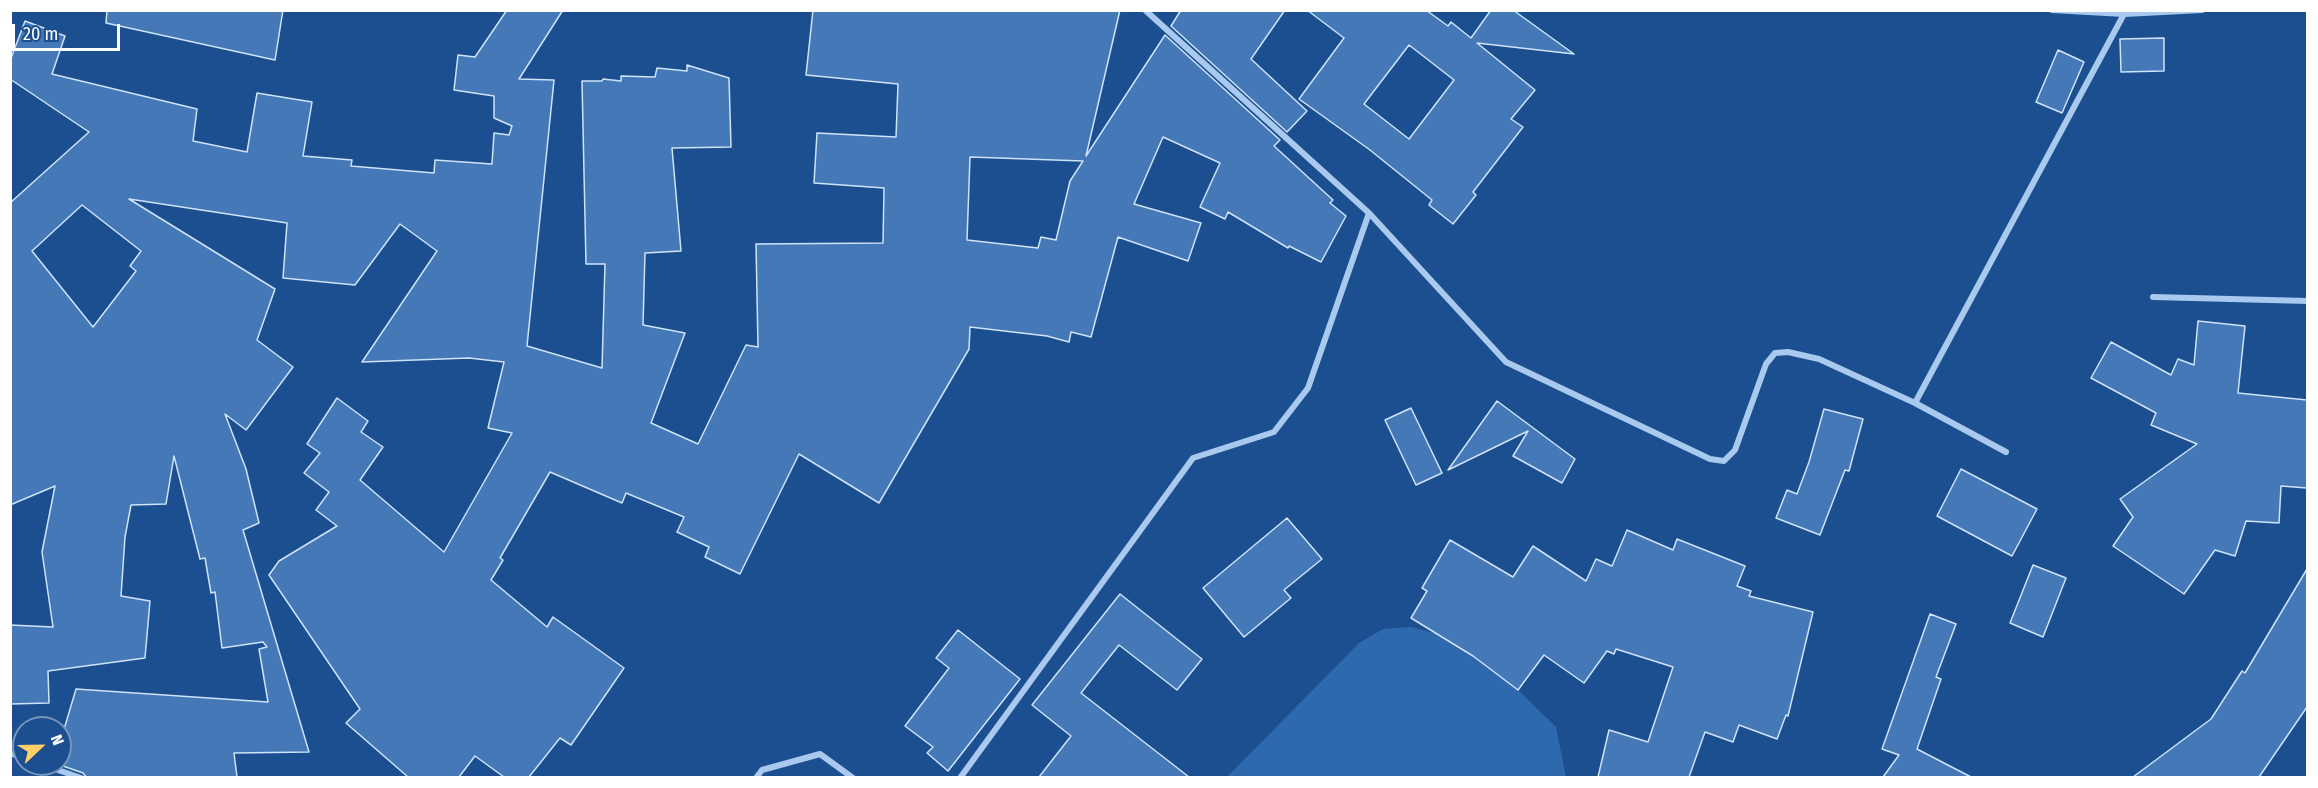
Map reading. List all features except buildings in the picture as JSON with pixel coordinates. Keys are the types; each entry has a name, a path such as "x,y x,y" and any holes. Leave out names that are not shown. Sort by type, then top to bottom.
{"street":[{"path":"1145,10 1369,213 1506,362 1710,459 1724,461 1734,450 1766,364 1774,353 1788,352 1819,359 1915,403 2006,452"},
{"path":"2052,10 2124,14 2202,10"},
{"path":"1915,403 2124,14"},
{"path":"960,777 1193,458 1274,432 1308,388 1369,213"},
{"path":"2153,297 2307,301"},
{"path":"756,777 762,770 820,754 853,777"}],"shaded area":[{"path":"1411,627 1438,634 1477,658 1518,690 1556,727 1566,777 1226,778 1359,643 1383,629"}]}
